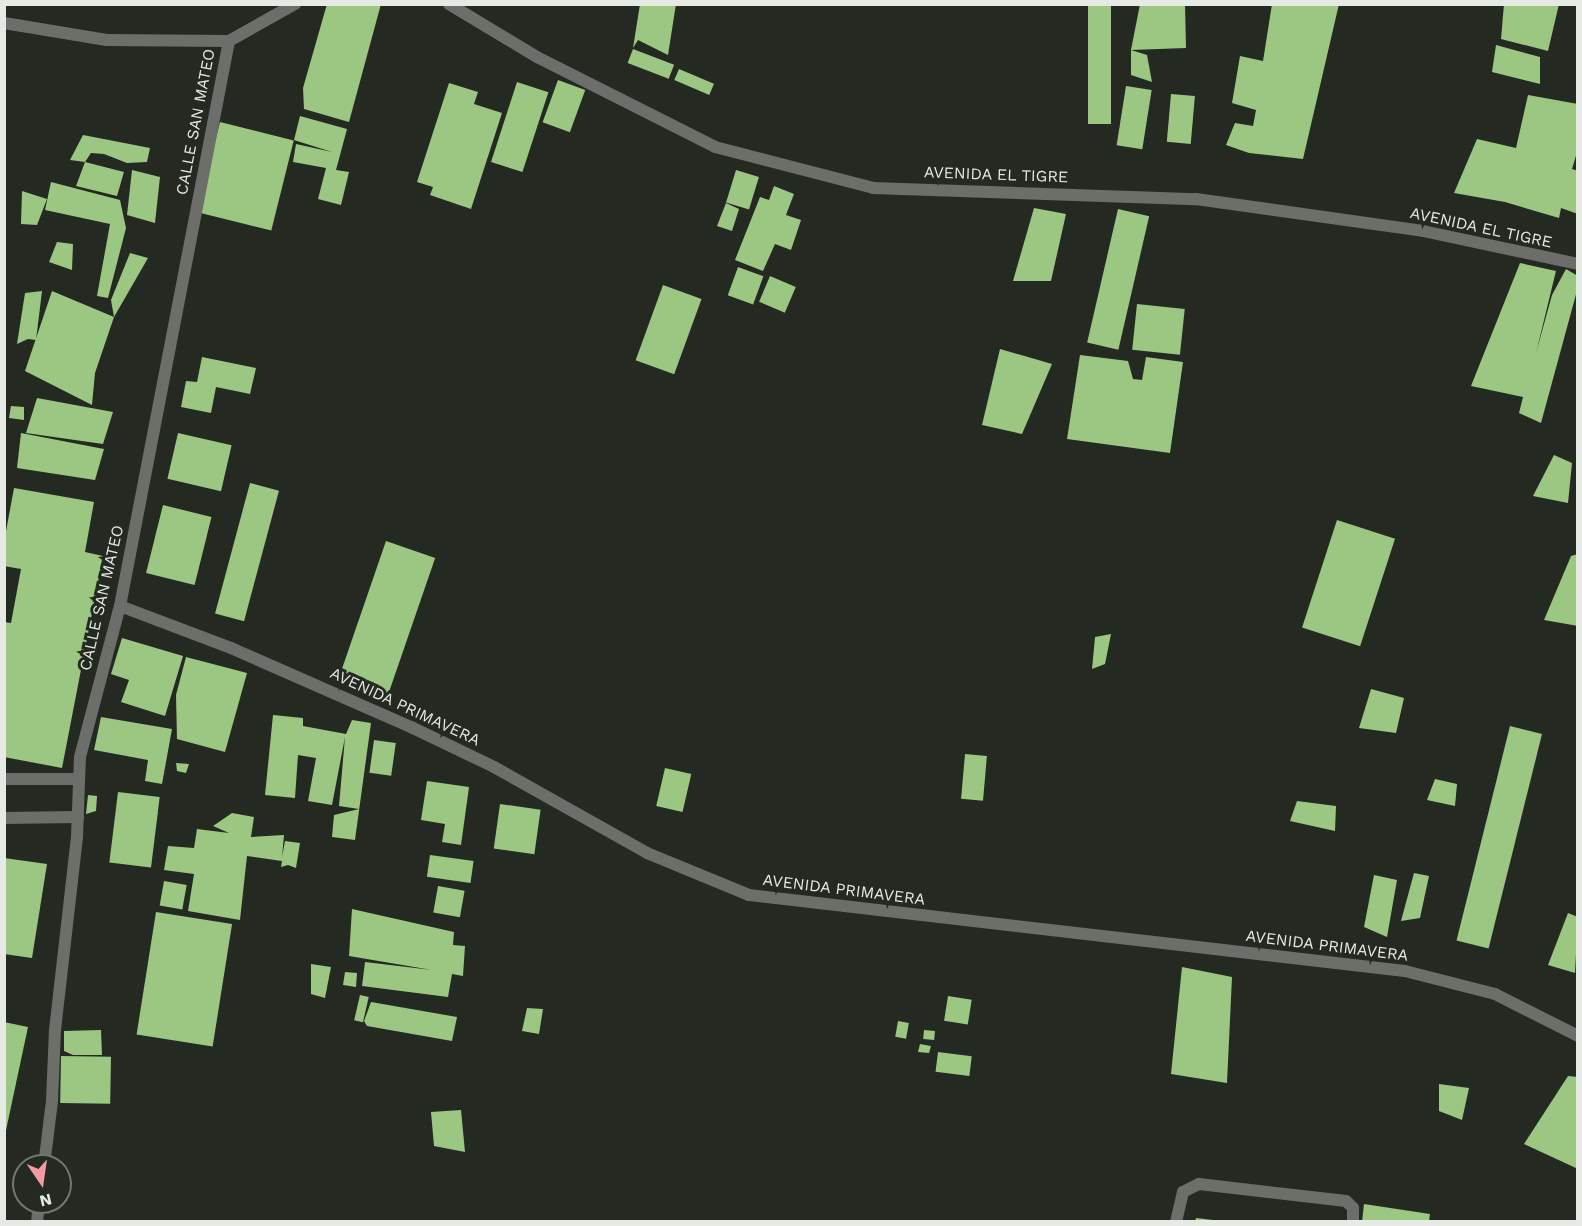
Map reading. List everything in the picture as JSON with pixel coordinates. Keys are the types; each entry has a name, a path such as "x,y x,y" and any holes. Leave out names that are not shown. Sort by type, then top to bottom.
{"street":[{"path":"4,23 107,40 229,41 295,4"},
{"name":"AVENIDA EL TIGRE","path":"449,4 537,57 715,147 873,188 1196,199 1423,231 1578,264"},
{"name":"CALLE SAN MATEO","path":"45,1154 52,1101 55,1030 78,817 80,757 120,606 229,41"},
{"name":"AVENIDA PRIMAVERA","path":"120,606 231,648 411,727 494,767 647,853 749,895 1405,971 1495,994 1578,1036"},
{"path":"4,779 79,779"},
{"path":"4,818 78,817"},
{"path":"1176,1221 1184,1192 1199,1184 1346,1200 1353,1208 1353,1221"}],"building":[{"path":"327,4 381,4 349,122 304,109 303,88"},
{"path":"640,4 676,4 668,55 638,40 633,48"},
{"path":"1140,4 1185,4 1186,48 1131,50"},
{"path":"1272,4 1339,4 1303,159 1249,153 1226,145 1235,123 1253,126 1256,110 1232,103 1240,56 1263,61"},
{"path":"1504,4 1559,4 1548,51 1501,39"},
{"path":"1088,5 1111,5 1111,124 1088,124"},
{"path":"1496,45 1540,57 1540,84 1492,72"},
{"path":"633,49 674,65 669,79 628,63"},
{"path":"1131,50 1147,55 1152,82 1131,75"},
{"path":"679,69 714,84 709,95 674,80"},
{"path":"558,80 585,90 570,132 543,122"},
{"path":"517,82 548,92 522,172 491,162"},
{"path":"449,83 478,92 474,104 502,113 471,209 430,195 433,187 417,182"},
{"path":"1126,86 1152,90 1142,149 1117,145"},
{"path":"1171,94 1195,96 1191,144 1167,142"},
{"path":"1528,95 1578,104 1578,149 1572,169 1578,171 1578,214 1561,208 1559,218 1505,202 1454,193 1477,139 1516,148"},
{"path":"300,116 347,129 336,170 349,172 341,205 318,199 326,168 293,162 296,144 332,152 294,140"},
{"path":"220,122 294,140 271,231 198,212"},
{"path":"83,135 150,148 147,162 127,163 104,154 91,153 85,162 70,160"},
{"path":"85,162 124,172 117,196 76,186"},
{"path":"132,170 160,177 155,223 127,215"},
{"path":"736,170 759,177 749,210 726,203"},
{"path":"51,182 120,200 126,228 108,298 97,296 110,224 45,210"},
{"path":"774,186 794,194 786,215 801,220 791,250 775,244 763,271 735,260 760,197 769,200"},
{"path":"22,191 47,199 37,225 21,224"},
{"path":"726,203 739,209 732,231 717,226"},
{"path":"1034,208 1066,214 1051,281 1013,281"},
{"path":"1118,209 1149,216 1118,350 1087,342"},
{"path":"57,242 73,244 72,270 49,262"},
{"path":"130,253 148,258 114,317 111,300"},
{"path":"1520,263 1556,271 1536,353 1552,295 1566,269 1578,276 1578,287 1541,423 1519,413 1523,397 1471,386"},
{"path":"738,267 763,276 753,304 728,295"},
{"path":"770,276 796,287 785,313 759,302"},
{"path":"663,285 702,299 674,374 636,360"},
{"path":"42,291 36,340 28,339 17,344 25,293"},
{"path":"52,291 114,317 95,373 92,405 25,371"},
{"path":"1137,304 1185,309 1180,355 1132,350"},
{"path":"1000,349 1052,364 1022,434 982,425"},
{"path":"1080,355 1128,361 1133,379 1142,380 1146,357 1183,362 1170,453 1067,439"},
{"path":"202,357 256,368 250,394 216,387 211,413 181,407 186,381 197,382"},
{"path":"37,398 113,412 103,444 26,433"},
{"path":"11,406 24,407 24,420 9,418"},
{"path":"21,433 104,449 95,480 17,468"},
{"path":"178,433 232,445 221,491 167,479"},
{"path":"1554,455 1572,463 1568,503 1533,496"},
{"path":"250,483 279,491 244,621 215,613"},
{"path":"14,488 94,502 85,552 103,556 62,768 4,757 4,622 11,623 21,569 4,566 4,542"},
{"path":"163,505 212,517 195,585 146,573"},
{"path":"1337,520 1395,539 1360,646 1302,627"},
{"path":"386,541 435,558 388,696 338,679"},
{"path":"1578,554 1578,626 1544,620 1571,556"},
{"path":"1111,634 1105,664 1092,669 1095,637"},
{"path":"122,638 183,656 165,716 121,702 129,680 111,674"},
{"path":"186,657 247,673 225,752 177,739 176,695"},
{"path":"1371,689 1404,698 1396,733 1359,728"},
{"path":"273,715 303,718 303,726 346,734 352,720 371,723 355,840 332,837 334,815 359,809 339,806 345,737 332,805 308,801 316,758 298,755 295,798 265,795"},
{"path":"101,717 172,729 162,784 145,781 148,760 94,750"},
{"path":"1510,726 1542,734 1489,948 1457,940"},
{"path":"374,740 396,743 391,776 369,773"},
{"path":"965,754 987,756 983,801 961,799"},
{"path":"176,763 189,764 186,773 177,771"},
{"path":"665,768 691,774 683,812 656,806"},
{"path":"1435,779 1457,784 1455,806 1427,800"},
{"path":"427,781 469,787 461,845 442,842 445,824 421,820"},
{"path":"118,792 160,797 151,868 109,862"},
{"path":"88,795 97,796 96,811 86,814"},
{"path":"1297,801 1336,806 1335,831 1290,821"},
{"path":"500,804 541,810 534,854 494,849"},
{"path":"232,813 254,817 251,837 284,835 282,857 285,841 300,843 296,868 288,865 281,867 282,861 247,856 240,920 188,911 194,874 164,870 168,846 194,848 197,829 229,833 213,826"},
{"path":"430,855 474,861 471,883 427,877"},
{"path":"4,858 47,864 32,958 4,954"},
{"path":"1414,873 1429,876 1420,918 1401,921"},
{"path":"1374,875 1397,880 1387,937 1364,927"},
{"path":"164,881 187,885 182,910 160,906"},
{"path":"438,886 465,891 460,917 433,913"},
{"path":"352,909 454,932 453,945 465,946 463,976 452,974 448,997 362,986 365,962 432,970 349,956"},
{"path":"156,912 232,924 213,1047 137,1034"},
{"path":"1568,913 1578,917 1575,973 1548,965"},
{"path":"311,964 331,967 325,998 311,994"},
{"path":"1182,967 1232,977 1227,1083 1171,1074"},
{"path":"345,972 357,973 356,987 343,985"},
{"path":"360,995 369,997 363,1022 354,1020"},
{"path":"948,996 972,1000 968,1024 944,1021"},
{"path":"371,1002 457,1017 452,1041 367,1026 364,1021"},
{"path":"527,1008 543,1009 539,1034 522,1031"},
{"path":"898,1021 909,1023 906,1039 895,1037"},
{"path":"4,1022 28,1027 5,1135 4,1135"},
{"path":"101,1030 102,1055 73,1055 64,1051 64,1031"},
{"path":"924,1030 935,1031 934,1040 923,1039"},
{"path":"920,1044 931,1046 929,1053 918,1052"},
{"path":"938,1052 972,1056 969,1076 936,1072"},
{"path":"61,1056 111,1057 110,1104 60,1103"},
{"path":"1568,1076 1578,1077 1578,1169 1524,1144"},
{"path":"1439,1084 1469,1088 1462,1120 1439,1111"},
{"path":"461,1110 465,1152 434,1146 431,1112"},
{"path":"1364,1204 1430,1214 1429,1222 1362,1222"},
{"path":"1196,1218 1213,1220 1213,1222 1195,1222"}]}
